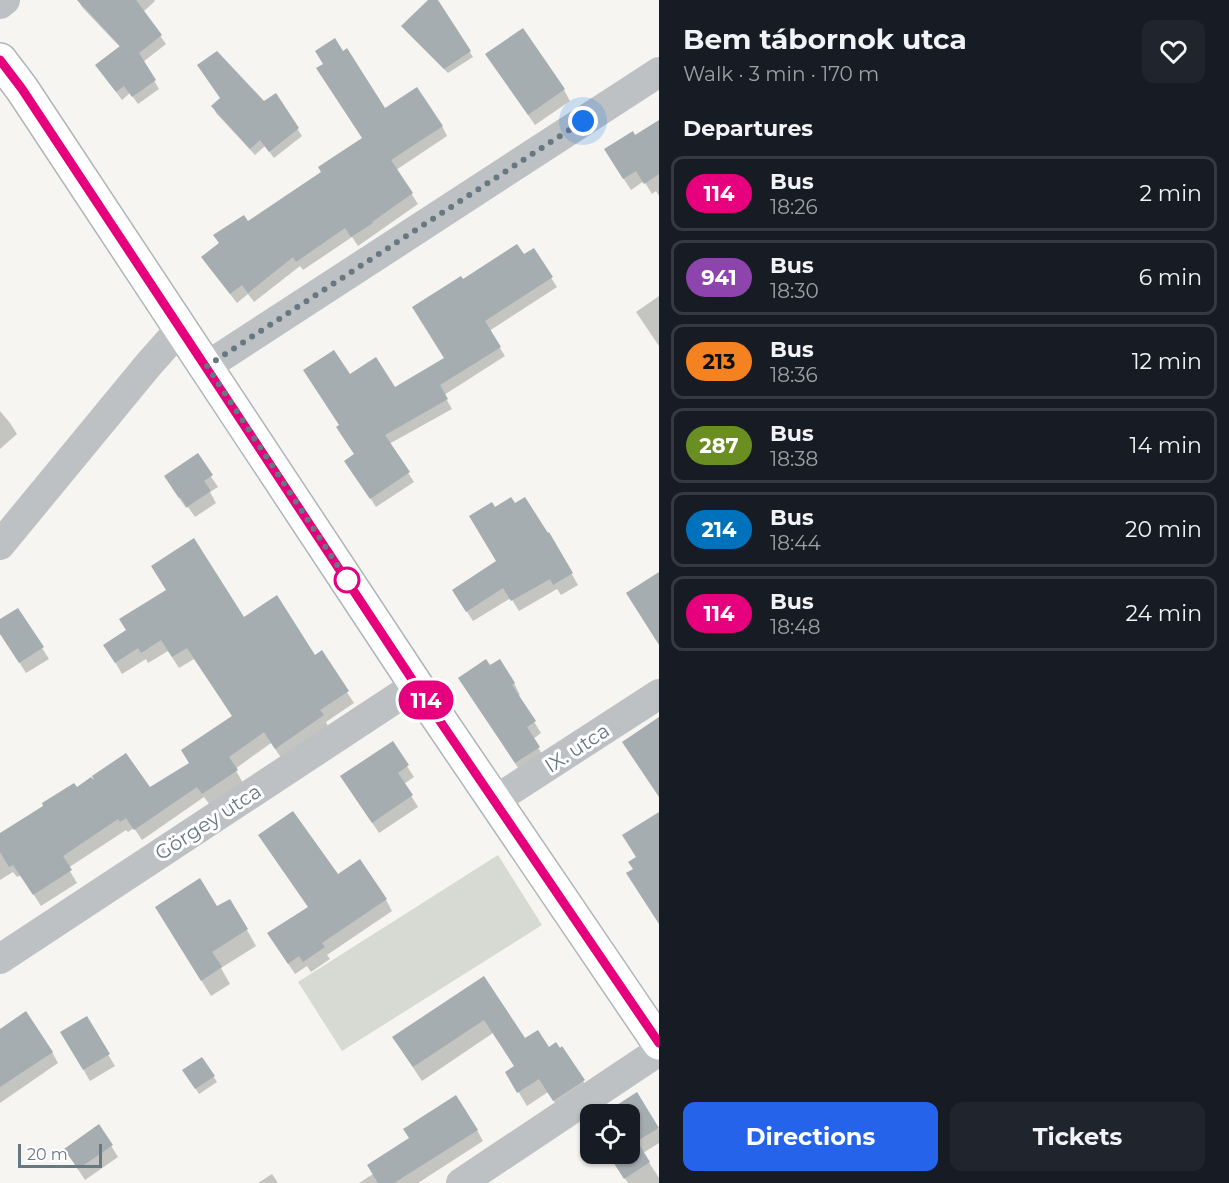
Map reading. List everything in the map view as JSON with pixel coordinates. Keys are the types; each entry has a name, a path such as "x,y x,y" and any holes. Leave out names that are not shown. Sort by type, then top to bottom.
{"street":[{"path":"0,4 5,0"},
{"path":"0,60 22,89 207,366 416,686 659,1043"},
{"path":"207,366 659,72"},
{"path":"0,544 181,328"},
{"name":"Görgey utca","path":"0,959 416,686"},
{"name":"IX. utca","path":"494,801 659,694"},
{"path":"461,1183 659,1051"}],"shaded area":[{"path":"498,855 542,925 342,1051 298,982"}],"building":[{"path":"77,0 136,0 162,35 139,53 156,80 132,97 124,86 116,92 95,65 120,46"},
{"path":"428,0 438,0 471,51 444,69 401,26"},
{"path":"523,28 565,89 528,115 485,54"},
{"path":"335,38 343,51 347,48 385,108 417,87 443,126 391,160 413,193 351,237 345,228 296,262 293,257 248,293 242,285 230,294 201,257 219,243 213,235 244,215 248,221 321,172 318,167 362,138 316,68 323,64 315,51"},
{"path":"217,51 264,101 276,93 299,128 269,152 260,140 250,149 211,106 220,98 197,65"},
{"path":"659,120 659,174 644,184 636,171 623,179 604,149 633,131 635,135"},
{"path":"517,244 524,254 534,248 553,277 485,321 501,347 440,385 448,399 385,435 410,472 370,499 344,461 354,454 336,427 339,425 303,370 334,350 350,374 376,357 395,387 444,358 412,307 461,276 463,279"},
{"path":"198,453 213,475 204,481 211,491 187,507 164,476"},
{"path":"511,497 515,503 525,497 573,573 553,585 550,579 511,601 503,588 466,612 452,590 496,561 469,516 492,502 495,507"},
{"path":"194,538 244,617 277,595 315,655 322,650 349,691 320,710 324,715 275,749 264,732 229,757 238,770 202,794 197,787 134,830 126,818 120,822 118,819 63,856 72,870 33,895 13,865 9,867 0,852 0,833 74,783 77,787 91,777 94,780 92,776 126,753 150,787 189,763 181,750 232,716 187,648 172,657 161,640 141,653 138,648 115,663 103,645 126,630 119,619 166,590 151,566"},
{"path":"659,572 659,645 626,593"},
{"path":"18,608 44,647 19,663 0,634 0,619"},
{"path":"486,659 490,665 500,659 515,683 512,685 536,721 527,727 540,747 515,763 458,678"},
{"path":"659,717 659,797 622,742"},
{"path":"393,741 409,765 398,773 413,795 372,823 340,776"},
{"path":"293,811 338,874 360,859 387,899 322,943 325,947 303,962 299,956 288,964 267,933 308,907 258,835"},
{"path":"659,812 659,924 626,873 633,869 628,862 636,857 622,835"},
{"path":"200,878 217,906 230,899 248,929 212,952 222,967 201,981 155,907"},
{"path":"484,976 525,1038 538,1030 549,1047 556,1042 560,1048 562,1046 585,1080 553,1101 539,1079 517,1093 505,1072 514,1066 484,1020 413,1067 392,1037"},
{"path":"26,1011 53,1052 0,1087 0,1029"},
{"path":"87,1016 110,1054 83,1070 60,1032"},
{"path":"202,1057 215,1076 195,1089 182,1070"},
{"path":"637,1092 659,1128 640,1139 640,1104 618,1104"},
{"path":"456,1095 478,1130 394,1183 378,1183 367,1165 409,1138 403,1129"},
{"path":"99,1124 113,1145 78,1169 64,1149"},
{"path":"640,1146 650,1162 624,1179 614,1164 640,1164"}],"bus line":[{"name":"114","path":"0,60 22,89 207,366 429,705 659,1043"}],"route":[{"path":"347,580 351,586 207,366 583,121"}]}
